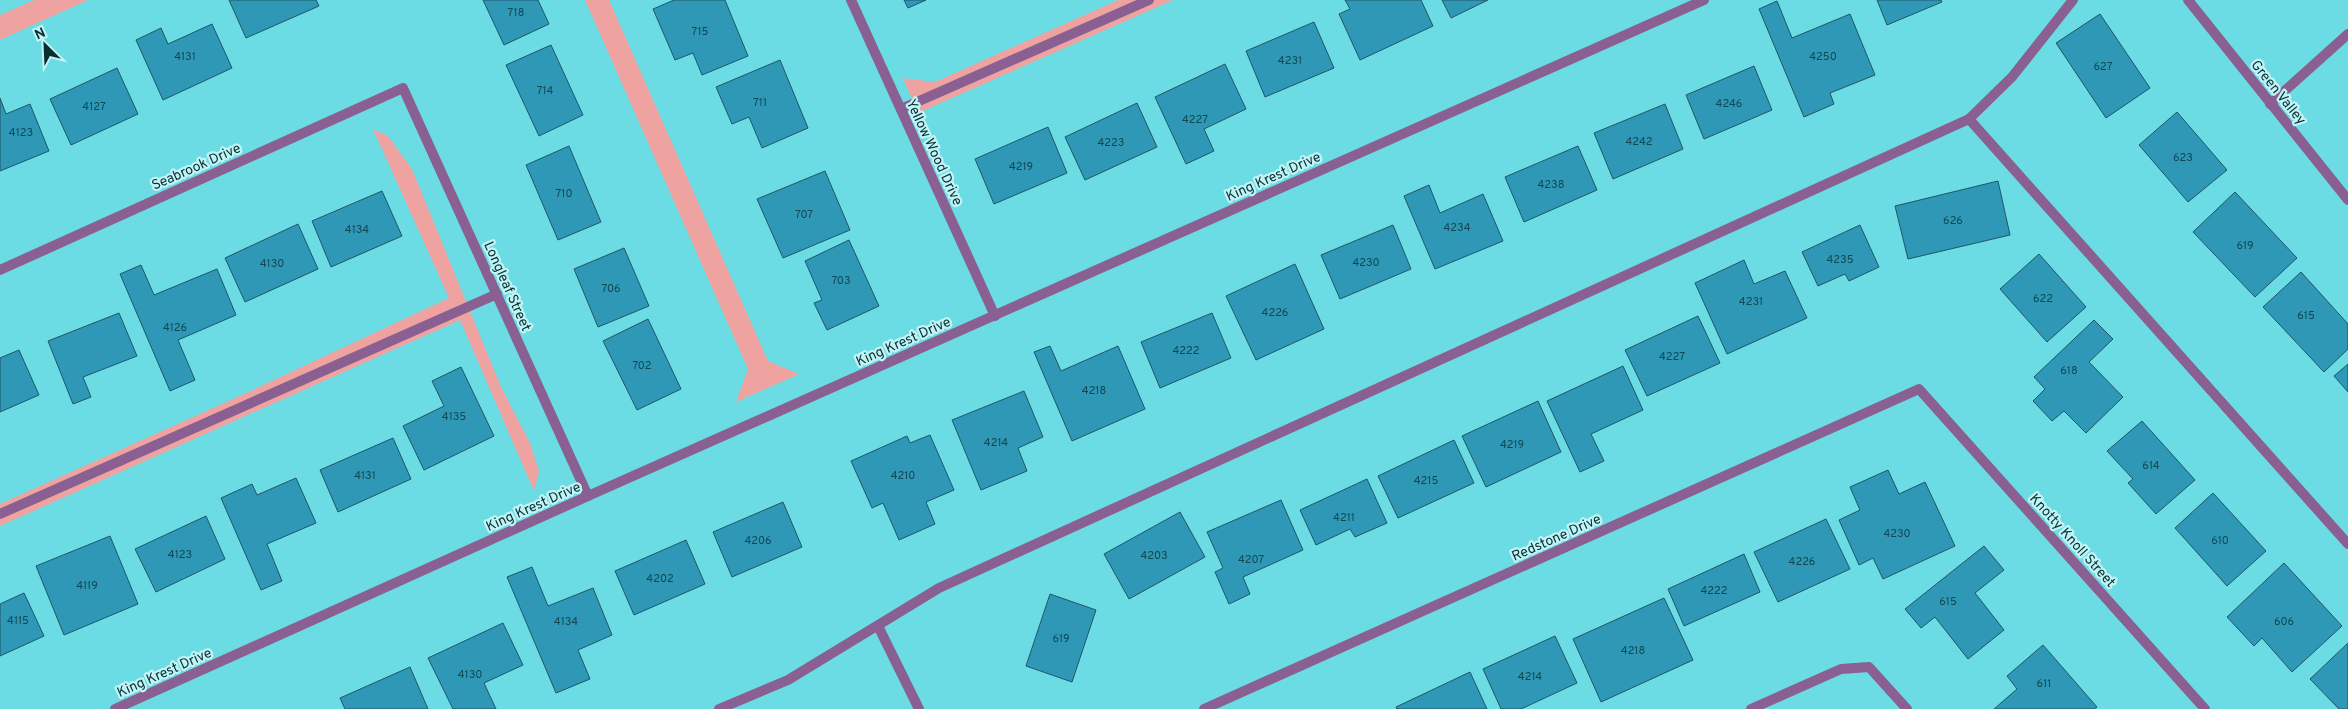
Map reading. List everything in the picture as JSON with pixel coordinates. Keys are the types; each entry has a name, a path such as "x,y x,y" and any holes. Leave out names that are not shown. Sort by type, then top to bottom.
{"street":[{"name":"Yellow Wood Drive","path":"851,0 995,316"},
{"path":"901,109 1149,0"},
{"name":"King Krest Drive","path":"115,709 588,496 1704,0"},
{"path":"719,709 788,680 939,588 1969,119 2012,77 2073,0"},
{"name":"Green Valley","path":"2188,0 2348,200"},
{"path":"2270,104 2348,34"},
{"name":"Seabrook Drive","path":"0,270 404,88"},
{"name":"Longleaf Street","path":"404,88 588,496"},
{"path":"1969,119 2348,544"},
{"path":"0,514 497,294"},
{"name":"Redstone Drive","path":"1204,709 1919,389"},
{"name":"Knotty Knoll Street","path":"1919,389 2205,709"},
{"path":"878,626 919,709"},
{"path":"1751,709 1841,669 1869,667 1907,709"}],"shaded area":[{"path":"34,0 88,0 0,40 0,15"},
{"path":"585,0 609,0 768,361 799,374 736,402 748,369"},
{"path":"1118,0 1173,0 918,113 903,78 935,82"},
{"path":"373,129 388,136 412,169 501,387 530,443 539,471 534,491 460,320 0,526 0,504 244,394 449,298"}],"building":[{"path":"229,0 316,0 319,6 246,38"},
{"path":"483,0 538,0 549,24 504,45"},
{"path":"674,0 725,0 748,56 702,75 693,53 675,60 653,9"},
{"path":"904,0 926,0 908,8"},
{"path":"1345,0 1421,0 1433,26 1360,60 1339,14 1350,9"},
{"path":"1442,0 1488,0 1451,18"},
{"path":"1877,0 1941,0 1942,2 1887,25"},
{"path":"1777,1 1792,38 1850,14 1875,75 1830,93 1834,104 1804,117 1759,9"},
{"path":"2100,14 2150,88 2106,118 2056,43"},
{"path":"1314,22 1334,68 1265,97 1246,51"},
{"path":"212,24 232,68 163,100 136,40 161,28 168,44"},
{"path":"551,45 583,115 539,136 506,65"},
{"path":"780,60 808,128 762,148 749,117 732,124 716,87"},
{"path":"1225,64 1246,109 1204,129 1214,151 1186,164 1155,97"},
{"path":"1754,66 1772,110 1704,139 1686,95"},
{"path":"117,68 138,114 71,145 50,99"},
{"path":"0,98 6,114 30,104 49,151 0,171"},
{"path":"1137,103 1157,147 1085,180 1065,137"},
{"path":"1665,104 1683,149 1613,179 1594,133"},
{"path":"2177,112 2227,170 2188,202 2139,145"},
{"path":"1048,127 1067,173 994,204 975,159"},
{"path":"569,146 601,222 558,240 526,165"},
{"path":"1578,146 1597,190 1524,222 1505,177"},
{"path":"825,171 850,230 783,258 757,199"},
{"path":"1998,181 2010,235 1908,259 1895,206"},
{"path":"1429,185 1440,213 1483,194 1503,241 1435,269 1404,196"},
{"path":"382,191 402,236 331,267 312,221"},
{"path":"2235,192 2297,258 2255,297 2193,232"},
{"path":"298,224 318,269 245,302 225,258"},
{"path":"1393,225 1411,269 1340,299 1321,255"},
{"path":"1860,225 1879,267 1849,281 1845,274 1818,286 1802,252"},
{"path":"849,240 879,306 827,330 814,303 822,300 805,261"},
{"path":"624,248 649,306 598,327 574,269"},
{"path":"2039,254 2086,307 2047,342 2000,289"},
{"path":"1744,260 1754,284 1785,271 1807,318 1727,354 1695,283"},
{"path":"1295,264 1324,329 1256,360 1226,296"},
{"path":"141,265 154,295 217,269 236,315 178,340 195,380 170,391 120,274"},
{"path":"2301,272 2348,324 2348,349 2324,372 2263,307"},
{"path":"119,313 137,356 83,377 91,397 73,404 48,341"},
{"path":"1212,313 1231,358 1160,388 1141,342"},
{"path":"1698,316 1720,363 1647,396 1625,350"},
{"path":"648,319 681,389 637,410 603,341"},
{"path":"2094,320 2113,339 2089,362 2123,397 2086,433 2064,411 2052,421 2033,401 2045,389 2034,377"},
{"path":"1050,346 1061,371 1118,346 1145,409 1072,441 1034,352"},
{"path":"19,350 39,395 0,412 0,358"},
{"path":"2348,364 2348,392 2334,376"},
{"path":"1623,366 1643,410 1591,434 1604,461 1580,472 1547,401"},
{"path":"461,367 494,436 424,470 403,426 444,406 432,381"},
{"path":"1024,391 1043,437 1018,448 1027,471 981,490 952,420"},
{"path":"1538,401 1561,452 1486,487 1462,436"},
{"path":"2142,421 2195,480 2156,514 2128,483 2133,479 2107,451"},
{"path":"930,435 954,490 926,502 935,524 899,540 883,503 872,508 851,461 907,436 910,443"},
{"path":"393,438 411,479 338,512 320,470"},
{"path":"1454,440 1474,483 1398,518 1378,476"},
{"path":"1888,470 1899,494 1925,482 1955,546 1883,579 1873,558 1859,565 1839,520 1860,510 1850,487"},
{"path":"296,478 316,523 267,544 282,581 261,590 221,498 252,484 257,495"},
{"path":"1367,479 1387,523 1355,537 1350,529 1316,545 1300,510"},
{"path":"2213,493 2266,551 2227,586 2175,528"},
{"path":"1281,500 1303,550 1243,577 1250,594 1229,604 1215,572 1223,568 1207,532"},
{"path":"783,502 802,547 732,577 713,532"},
{"path":"1180,512 1205,557 1129,599 1104,554"},
{"path":"206,516 225,559 156,592 135,549"},
{"path":"1826,519 1850,569 1778,602 1754,552"},
{"path":"110,536 138,604 64,635 36,566"},
{"path":"686,540 705,584 634,615 615,571"},
{"path":"1984,546 2004,570 1975,593 2004,630 1968,659 1935,617 1921,628 1905,609"},
{"path":"1744,554 1760,592 1684,626 1668,589"},
{"path":"2284,563 2342,626 2292,672 2262,638 2254,646 2227,617"},
{"path":"532,567 548,606 593,588 612,635 578,650 590,679 556,693 507,577"},
{"path":"24,593 44,636 0,656 0,604"},
{"path":"1050,594 1096,610 1072,682 1026,666"},
{"path":"1664,598 1693,660 1601,702 1573,639"},
{"path":"503,623 523,665 484,683 496,709 453,709 428,658"},
{"path":"1555,636 1577,683 1521,709 1501,709 1483,669"},
{"path":"2348,643 2348,709 2339,709 2310,679"},
{"path":"2043,645 2097,707 2094,709 1994,709 2017,689 2007,676"},
{"path":"410,667 428,709 345,709 340,698"},
{"path":"1470,672 1487,709 1397,709 1396,707"}]}
